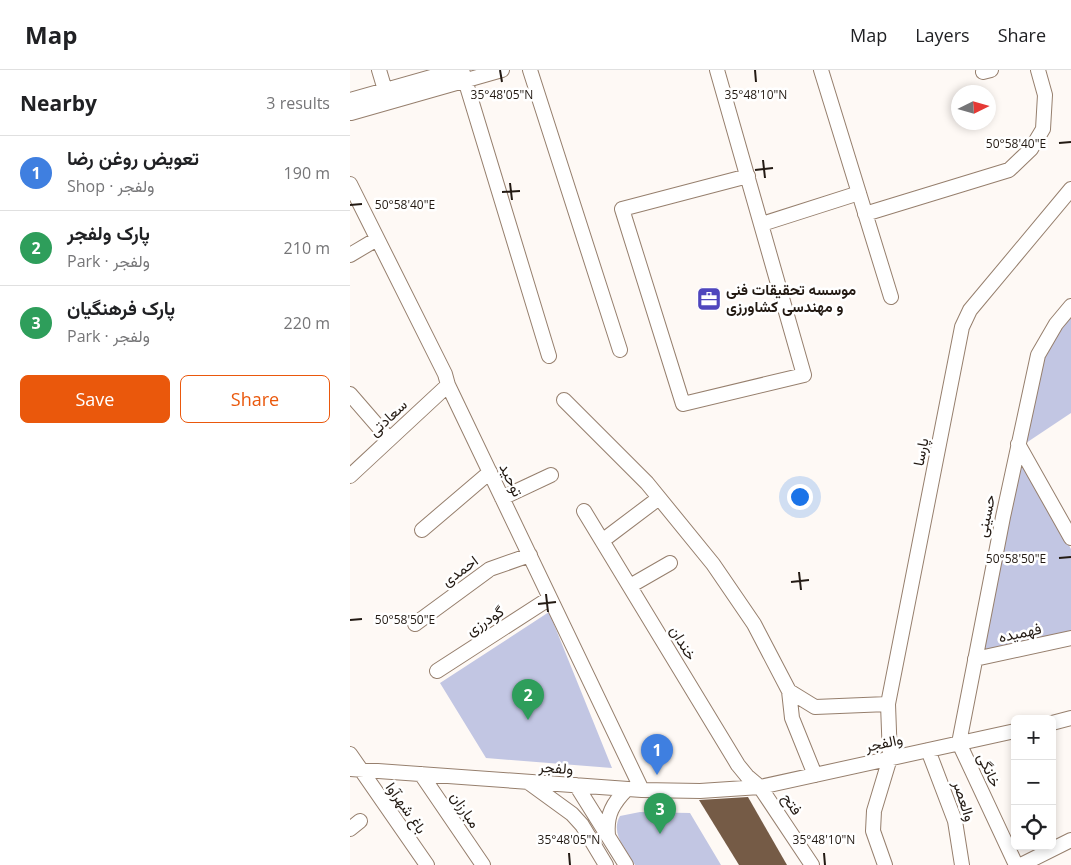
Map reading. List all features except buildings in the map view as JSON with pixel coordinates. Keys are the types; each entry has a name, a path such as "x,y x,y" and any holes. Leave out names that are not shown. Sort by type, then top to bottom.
{"street":[{"path":"379,70 385,90"},
{"path":"350,100 385,90 461,74 502,70"},
{"path":"530,70 620,350"},
{"path":"717,70 748,176 762,224 804,376 682,404 622,209 748,176"},
{"path":"821,70 891,297"},
{"path":"865,214 1008,170 1030,149 1043,129 1045,95 1038,70"},
{"path":"350,110 351,113 461,74"},
{"path":"461,74 549,356"},
{"name":"توحید","path":"350,184 445,374 448,384 642,790"},
{"name":"پارسا","path":"885,865 873,831 876,804 890,758 888,704 962,326 970,310 1071,189"},
{"path":"762,224 859,193"},
{"path":"350,255 377,239"},
{"name":"حسینی","path":"959,743 1018,444 1038,355 1056,324 1071,306"},
{"name":"سعادتی","path":"350,476 448,384"},
{"path":"350,394 389,439"},
{"path":"564,400 647,483 713,564 754,624 789,691 792,718 815,775"},
{"path":"1018,444 1071,538"},
{"path":"422,530 490,472"},
{"path":"502,498 551,474"},
{"path":"602,541 659,498"},
{"name":"خندان","path":"584,511 738,764 747,776 760,787"},
{"name":"احمدی","path":"415,624 490,569 530,556"},
{"path":"630,586 670,563"},
{"name":"گودرزی","path":"437,671 550,598"},
{"name":"فهمیده","path":"975,659 1071,638"},
{"path":"789,691 815,707 888,704"},
{"path":"1056,721 1071,718"},
{"name":"والفجر","path":"760,787 1011,732"},
{"name":"خانگی","path":"959,743 1016,865"},
{"name":"والعصر","path":"928,750 955,821 962,865"},
{"name":"باغ شهرآوا","path":"350,754 355,770 426,865"},
{"name":"ولفجر","path":"355,770 642,790 700,791 760,787"},
{"name":"مبارزان","path":"421,774 483,865"},
{"path":"528,782 572,814 582,825 606,865"},
{"path":"576,785 626,865"},
{"name":"فتح","path":"760,787 812,865"},
{"path":"608,836 609,814 618,798 627,789"},
{"path":"1021,865 1071,840"}],"shaded area":[{"path":"1071,311 1071,413 1023,445 1041,357"},
{"path":"1020,458 1071,549 1071,634 983,651"},
{"path":"549,612 612,768 486,758 440,683"},
{"path":"640,812 690,813 721,865 635,865 620,841 617,822 620,816"}],"place":[{"name":"موسسه تحقیقات فنی و مهندسی کشاورزی","path":"709,299"},
{"name":"پارک ولفجر","path":"528,720"},
{"name":"تعویض روغن رضا","path":"657,775"},
{"name":"پارک فرهنگیان","path":"660,834"}]}
